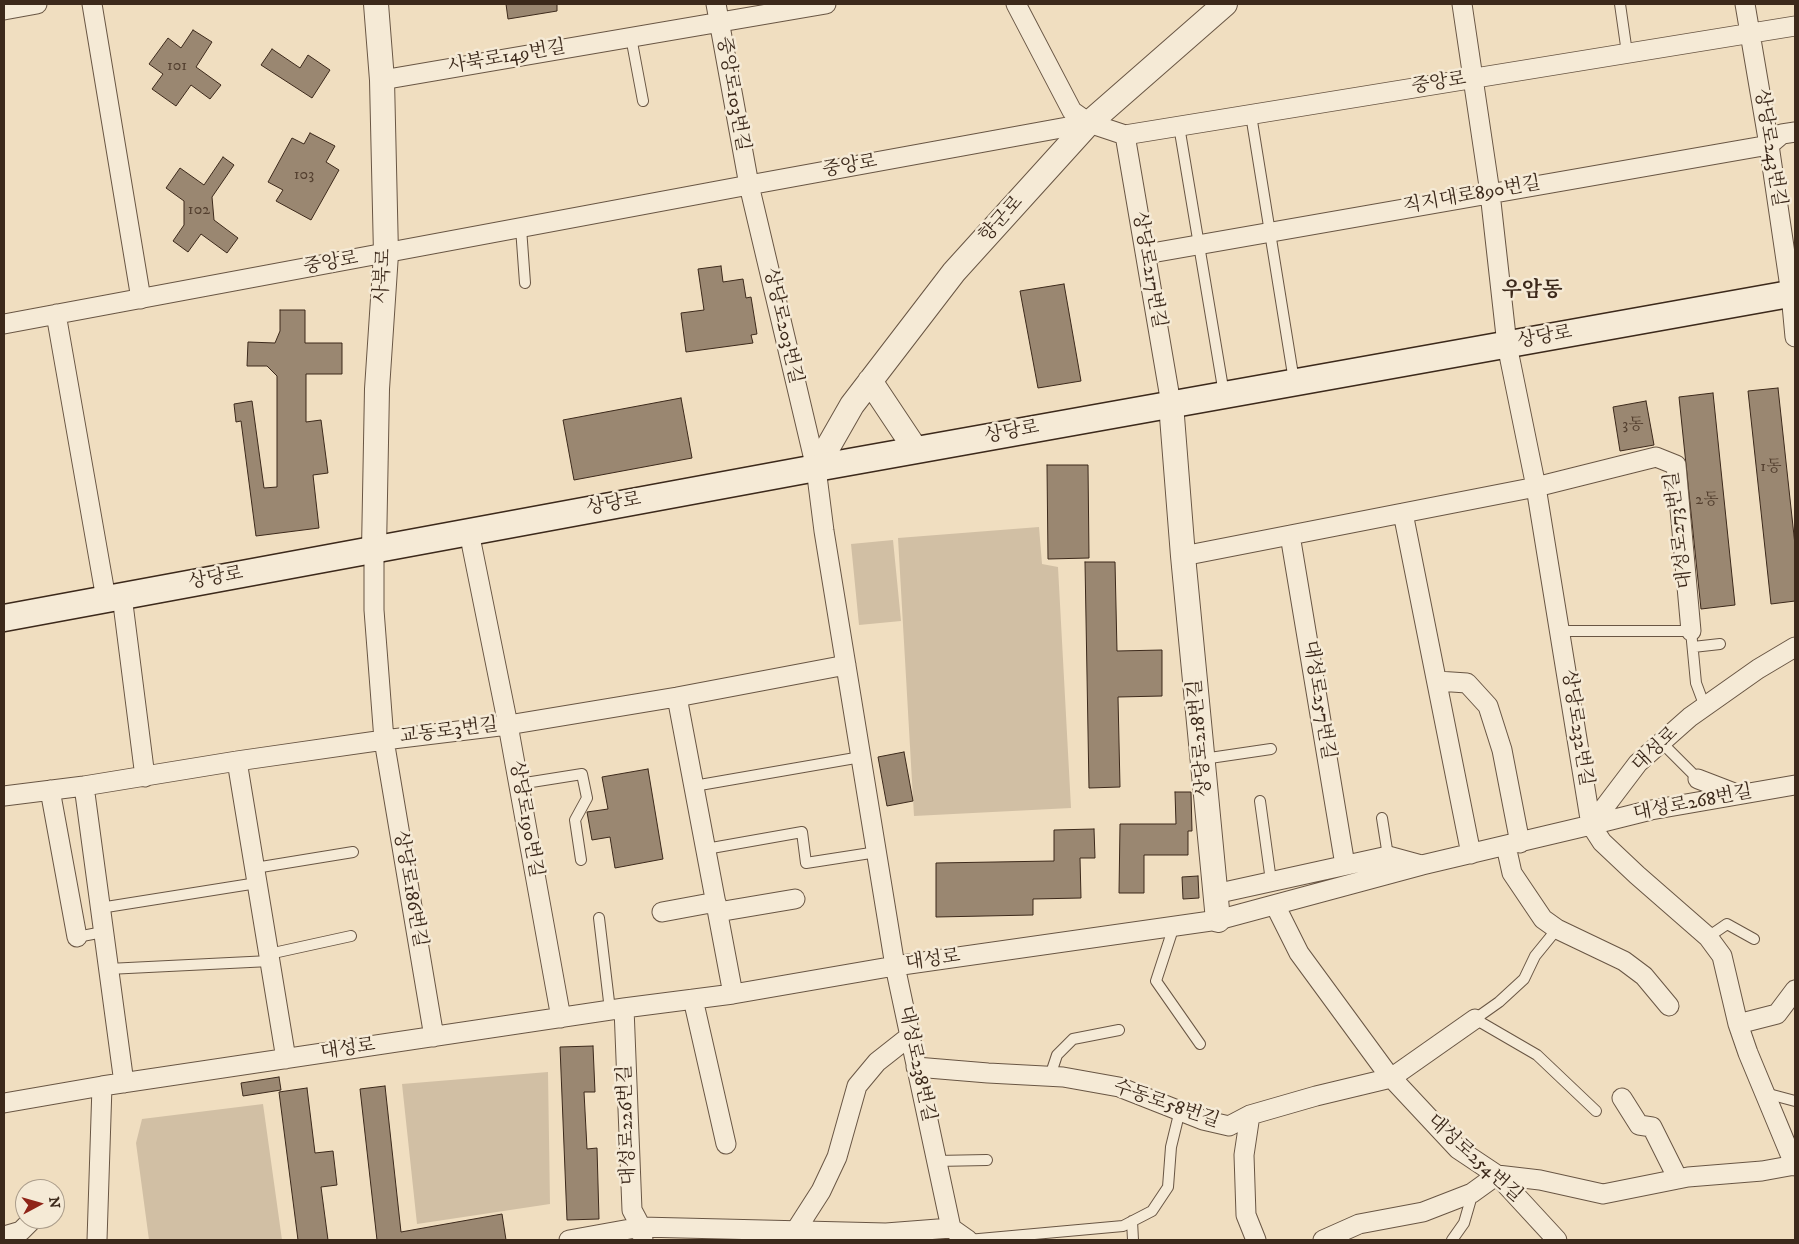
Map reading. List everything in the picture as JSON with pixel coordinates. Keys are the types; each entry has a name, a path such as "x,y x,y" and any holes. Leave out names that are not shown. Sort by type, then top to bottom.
{"main road":[{"name":"상당로","path":"4,618 816,468 1793,294"}],"street":[{"path":"4,10 37,4"},
{"path":"92,4 141,298"},
{"name":"사북로","path":"374,549 377,389 386,254 382,80 376,4"},
{"name":"사북로149번길","path":"382,80 632,37 717,12 826,4"},
{"path":"1016,4 1072,111 1089,124"},
{"name":"향군로","path":"816,468 852,405 954,272 1089,124 1225,4"},
{"name":"상당로232번길","path":"1462,4 1490,193 1507,345 1536,486 1591,825"},
{"name":"상당로243번길","path":"1746,4 1793,294 1795,337"},
{"name":"중앙로103번길","path":"717,12 748,185"},
{"name":"중앙로","path":"4,324 748,185 1089,124 1125,135 1795,26"},
{"name":"직지대로890번길","path":"1146,254 1769,145 1782,134 1795,132"},
{"name":"상당로217번길","path":"1125,135 1171,404"},
{"name":"상당로203번길","path":"748,185 816,468 824,531 861,757"},
{"path":"56,314 114,597 145,777"},
{"path":"870,381 916,450"},
{"name":"상당로218번길","path":"1171,404 1183,556 1218,920"},
{"name":"대성로273번길","path":"1536,486 1656,457 1676,465 1692,639"},
{"path":"1183,556 1536,486"},
{"path":"1403,512 1471,854"},
{"name":"상당로190번길","path":"469,532 508,725 560,1018"},
{"name":"대성로257번길","path":"1290,535 1345,866"},
{"name":"상당로186번길","path":"374,549 374,610 384,740 434,1038"},
{"name":"대성로","path":"4,1103 102,1086 434,1038 617,1009 733,994 895,966 1218,920 1422,866 1591,825 1638,763 1662,742 1705,706 1758,669 1795,648"},
{"name":"교동로3번길","path":"4,796 84,786 384,740 508,725 846,665"},
{"path":"1437,681 1467,683 1488,706 1502,750 1513,845 1512,873 1543,919 1557,928 1624,961 1644,976 1669,1006"},
{"path":"677,696 733,994"},
{"name":"대성로238번길","path":"861,757 895,966 951,1228"},
{"path":"237,762 286,1059"},
{"path":"1698,779 1738,795"},
{"name":"대성로268번길","path":"1591,825 1651,810 1795,785"},
{"path":"84,786 124,1083"},
{"path":"50,790 77,937"},
{"path":"1323,1240 1359,1224 1423,1212 1473,1192 1497,1175 1540,1180 1603,1194 1678,1179 1762,1171 1795,1165 1738,1024 1722,956 1708,937 1602,842 1591,825"},
{"path":"1215,894 1388,856 1422,866"},
{"path":"662,912 796,899"},
{"name":"대성로254번길","path":"1275,904 1299,953 1391,1078 1458,1149 1497,1175 1557,1240"},
{"path":"1738,1024 1777,1014 1795,990"},
{"path":"693,999 726,1144"},
{"name":"대성로226번길","path":"617,1009 632,1210 642,1233"},
{"path":"1391,1078 1474,1019"},
{"path":"796,1230 821,1191 837,1157 857,1086 877,1062 910,1036"},
{"name":"수동로58번길","path":"916,1067 1063,1077 1119,1087 1203,1120 1228,1126 1250,1115 1316,1096 1391,1078"},
{"path":"97,1240 102,1086"},
{"path":"1622,1098 1639,1125 1652,1126 1678,1179"},
{"path":"1250,1115 1244,1155 1246,1215 1256,1240"},
{"path":"568,1240 642,1233 742,1234 796,1230 920,1235 951,1228 968,1240"},
{"path":"4,1236 23,1229"}],"lane":[{"path":"1620,4 1628,53"},
{"path":"632,37 644,101"},
{"path":"1251,115 1294,382"},
{"path":"1179,126 1224,395"},
{"path":"521,228 525,283"},
{"path":"1560,631 1692,639 1720,644"},
{"name":"대성로273번길","path":"1692,639 1696,683 1705,706"},
{"path":"1662,742 1698,779"},
{"path":"1202,759 1271,749"},
{"path":"694,786 861,757"},
{"path":"519,784 582,774 587,798 575,820 581,860"},
{"path":"1260,801 1271,881"},
{"path":"1382,818 1388,856"},
{"path":"706,849 802,832 806,863 877,852"},
{"path":"100,908 190,894 353,852"},
{"path":"599,918 617,1009"},
{"path":"1708,937 1727,924 1754,939"},
{"path":"1174,926 1156,981 1200,1044"},
{"path":"1557,928 1535,956 1524,979 1499,1002 1474,1019 1537,1056 1596,1111"},
{"path":"77,937 103,932"},
{"path":"108,969 197,965 269,958 351,936"},
{"path":"1050,1076 1057,1055 1073,1039 1120,1030"},
{"path":"1765,1093 1795,1101"},
{"path":"968,1240 1123,1226 1152,1211 1168,1187 1171,1146 1180,1110"},
{"path":"936,1161 987,1160"},
{"path":"1452,1240 1464,1223 1473,1192"},
{"path":"1132,1221 1133,1240"}],"shaded area":[{"path":"1039,527 1042,564 1058,567 1071,808 914,816 898,538"},
{"path":"893,540 901,621 859,625 851,544"},
{"path":"548,1072 550,1204 417,1224 402,1084"},
{"path":"263,1104 282,1240 149,1240 136,1143 142,1119"}],"building":[{"path":"506,4 557,4 557,11 508,19"},
{"path":"193,30 212,42 196,67 221,85 210,99 191,85 176,106 152,89 163,74 149,64 168,38 181,48"},
{"path":"272,49 300,68 308,55 330,70 312,98 261,65"},
{"path":"310,133 335,146 326,162 339,170 311,220 276,201 283,190 268,182 292,138 304,144"},
{"path":"223,157 234,165 212,197 214,220 238,238 227,253 201,234 188,252 173,241 184,225 184,201 166,188 180,168 204,185"},
{"path":"721,266 723,282 743,279 746,298 751,297 757,334 751,335 753,343 686,352 681,313 704,310 698,269"},
{"path":"1064,284 1081,381 1038,388 1020,291"},
{"path":"280,310 305,310 305,343 342,343 342,374 306,374 306,422 321,420 328,473 313,475 319,528 256,536 241,421 236,422 234,404 252,401 264,488 277,487 277,376 267,366 247,366 248,342 275,343 280,331"},
{"path":"1778,388 1795,545 1795,601 1771,604 1748,391"},
{"path":"1713,393 1735,605 1701,609 1679,397"},
{"path":"681,398 692,458 574,480 563,420"},
{"path":"1646,401 1654,445 1620,451 1613,407"},
{"path":"1047,465 1088,465 1089,558 1048,559"},
{"path":"1085,562 1115,562 1117,651 1162,650 1162,696 1118,697 1120,787 1089,788"},
{"path":"904,752 913,801 887,806 878,757"},
{"path":"648,769 663,859 615,868 610,837 592,840 587,812 608,809 602,777"},
{"path":"1175,792 1191,792 1192,831 1188,831 1188,855 1144,855 1144,893 1119,893 1120,824 1176,824"},
{"path":"1094,829 1095,858 1080,858 1081,898 1033,899 1033,915 936,917 936,863 1054,861 1054,830"},
{"path":"1198,876 1199,898 1183,899 1182,877"},
{"path":"593,1046 595,1092 584,1092 587,1149 597,1148 599,1219 567,1220 560,1047"},
{"path":"279,1077 281,1090 243,1096 241,1083"},
{"path":"385,1086 401,1232 502,1214 506,1240 377,1240 360,1089"},
{"path":"307,1088 315,1153 333,1151 337,1185 321,1187 328,1240 298,1240 279,1092"}],"district":[{"name":"우암동","path":"1532,292"}]}
